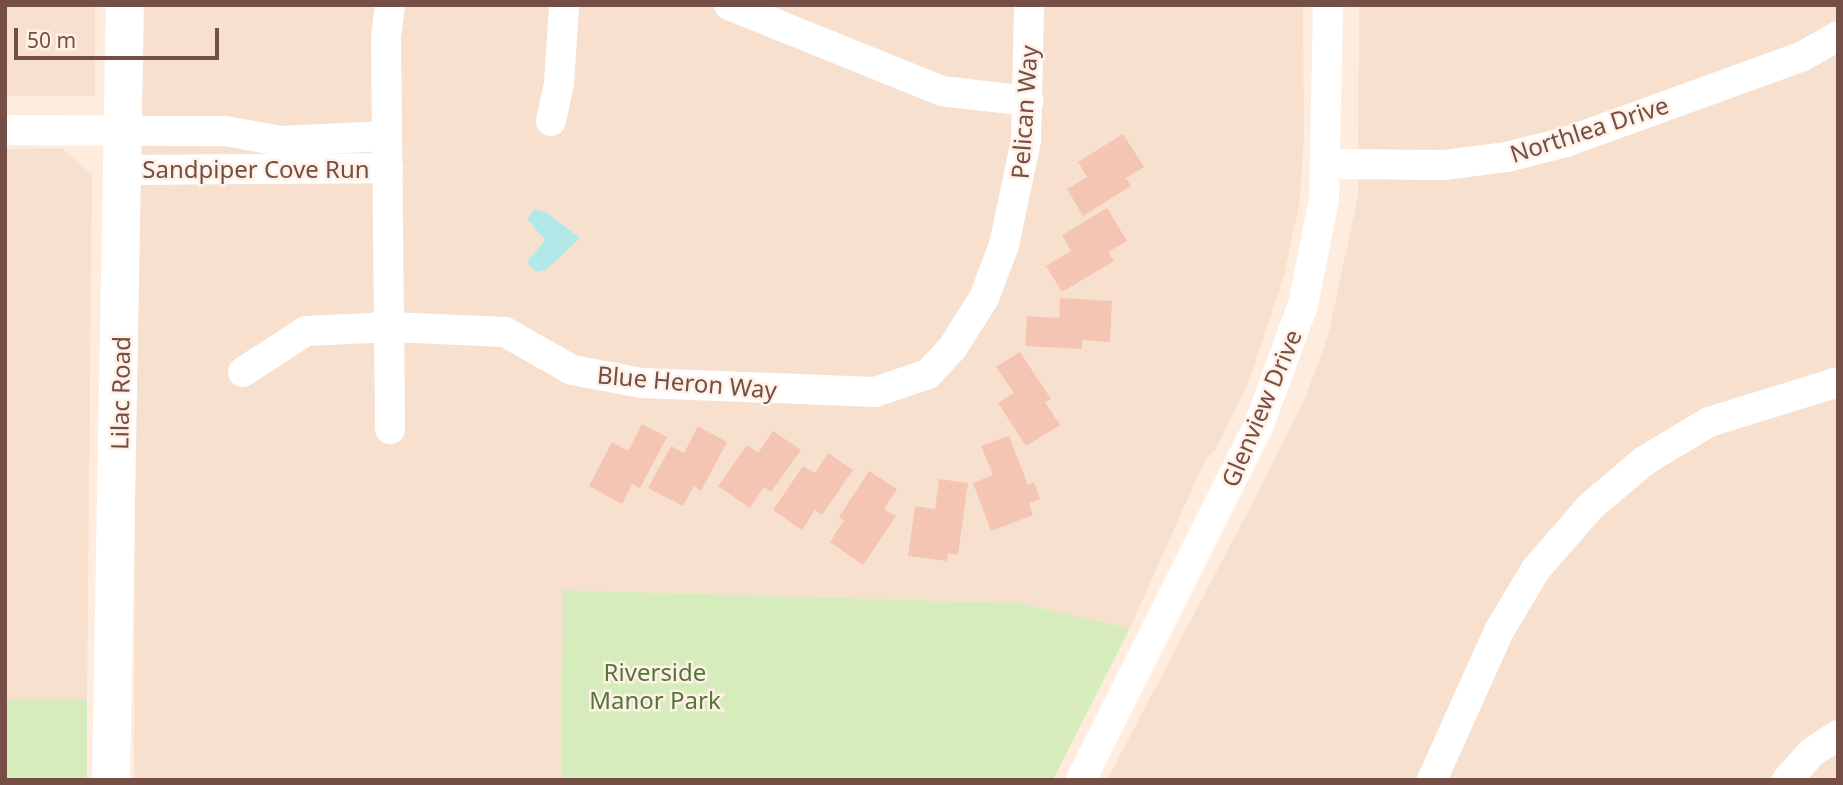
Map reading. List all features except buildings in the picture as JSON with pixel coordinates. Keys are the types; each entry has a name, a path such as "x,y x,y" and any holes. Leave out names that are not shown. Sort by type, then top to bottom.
{"street":[{"name":"Lilac Road","path":"111,780 126,128 125,5"},
{"name":"Sandpiper Cove Run","path":"390,5 387,136 392,327 390,429"},
{"path":"551,121 561,70 564,5"},
{"path":"729,5 922,85 981,99 1028,101"},
{"name":"Pelican Way","path":"901,387 928,374 953,347 984,298 1018,192 1028,101 1029,5"},
{"name":"Glenview Drive","path":"1081,780 1258,427 1284,364 1318,248 1327,164 1328,5"},
{"name":"Northlea Drive","path":"1327,164 1444,165 1507,157 1566,142 1803,55 1838,36"},
{"name":"Sandpiper Cove Run","path":"5,130 126,128 225,131 281,141 387,136"},
{"name":"Sandpiper Cove Run","path":"125,170 388,168"},
{"name":"Blue Heron Way","path":"243,372 306,331 392,327 505,332 572,370 642,383 838,393 901,387"},
{"path":"1432,780 1499,631 1536,569 1591,506 1644,461 1709,422 1838,382"},
{"path":"1787,780 1811,753 1838,734"}],"shaded area":[{"path":"5,5 95,5 95,96 5,96"},
{"path":"137,5 1303,5 1304,135 1300,200 1284,276 1250,378 1216,450 1206,458 1130,628 1017,603 563,590 561,780 134,780"},
{"path":"1359,5 1838,5 1838,780 1107,780 1304,401 1328,336 1358,196"},
{"path":"62,148 92,175 87,699 5,699 5,149"}],"green space":[{"name":"Riverside Manor Park","path":"563,590 1018,603 1130,628 1053,780 561,780"},
{"path":"5,699 87,699 87,780 5,780"}],"water":[{"path":"535,209 546,212 580,238 546,270 536,272 527,262 545,240 527,219"}]}
